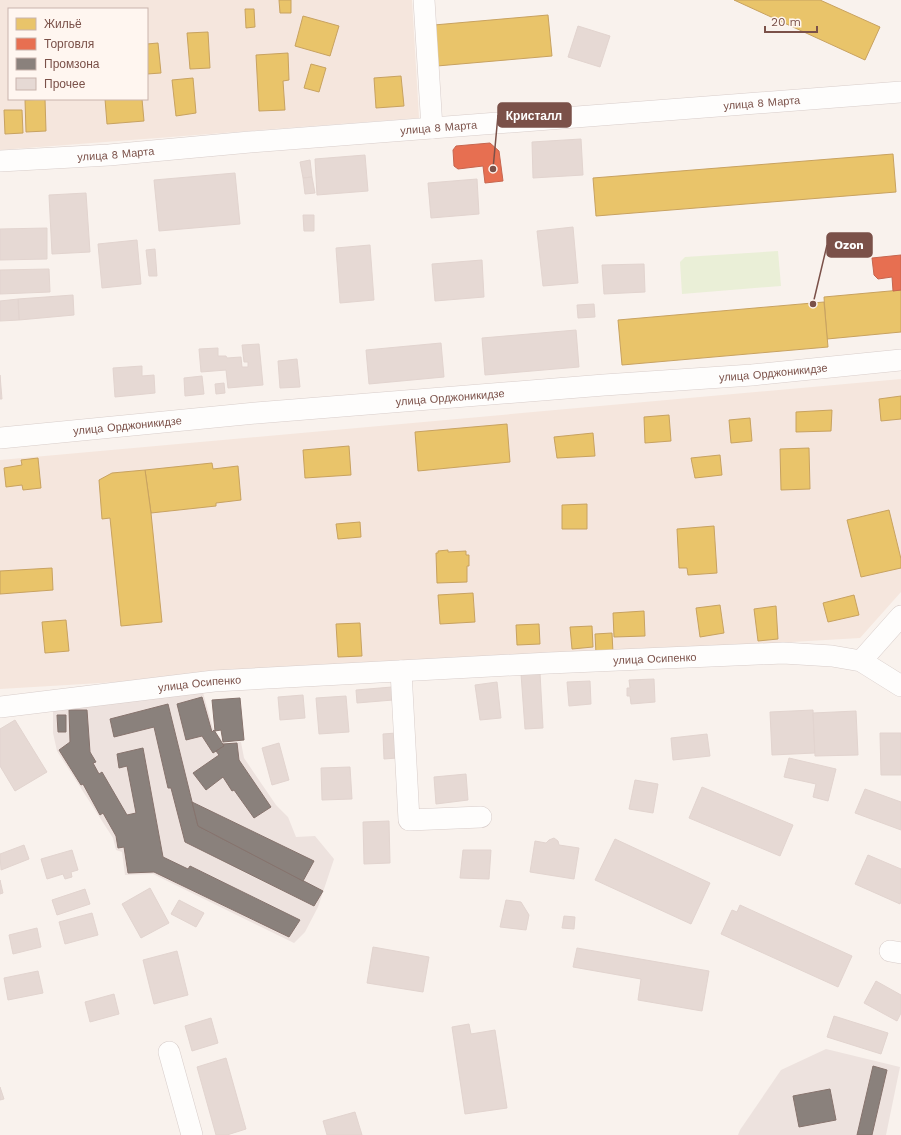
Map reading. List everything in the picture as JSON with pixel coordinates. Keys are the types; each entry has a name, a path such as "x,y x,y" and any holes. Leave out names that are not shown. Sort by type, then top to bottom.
{"street":[{"path":"424,0 432,128"},
{"name":"улица 8 Марта","path":"0,161 109,155 250,142 901,92"},
{"name":"улица Орджоникидзе","path":"0,438 256,413 604,385 752,375 901,360"},
{"path":"861,661 901,616"},
{"name":"улица Осипенко","path":"0,707 214,681 784,653 832,656 861,661 901,686"},
{"path":"401,671 409,820 481,817"},
{"path":"169,1052 192,1135"}],"shaded area":[{"path":"0,0 412,0 419,118 0,150"},
{"path":"901,379 901,592 860,638 0,689 0,460"},
{"path":"202,689 213,728 224,743 241,742 244,758 276,805 288,817 296,837 315,836 334,859 318,907 305,932 294,943 153,874 125,875 122,852 116,850 113,838 57,751 53,733 53,710"},
{"path":"826,1049 900,1067 886,1135 738,1135 781,1070"}],"green space":[{"path":"778,251 781,286 682,294 680,262 685,257"}],"building: Жильё":[{"path":"279,0 291,0 291,13 280,13"},
{"path":"734,0 820,0 880,27 865,60"},
{"path":"245,9 254,9 255,27 246,28"},
{"path":"548,15 552,56 437,66 434,25"},
{"path":"303,16 339,26 330,56 295,46"},
{"path":"208,32 210,68 190,69 187,33"},
{"path":"158,43 161,73 148,74 148,44"},
{"path":"288,53 289,80 283,81 285,110 259,111 256,55"},
{"path":"311,64 326,68 319,92 304,88"},
{"path":"401,76 404,106 376,108 374,78"},
{"path":"193,78 196,113 176,116 172,80"},
{"path":"25,100 45,100 46,131 26,132"},
{"path":"105,100 142,100 144,121 107,124"},
{"path":"4,110 22,110 23,133 5,134"},
{"path":"893,154 896,192 596,216 593,178"},
{"path":"901,290 901,332 827,339 824,297"},
{"path":"824,302 828,347 622,365 618,320"},
{"path":"901,396 901,419 881,421 879,399"},
{"path":"832,410 831,431 796,432 796,412"},
{"path":"669,415 671,441 645,443 644,417"},
{"path":"750,418 752,441 731,443 729,420"},
{"path":"507,424 510,462 418,471 415,432"},
{"path":"593,433 595,456 557,458 554,437"},
{"path":"349,446 351,475 305,478 303,450"},
{"path":"809,448 810,489 781,490 780,449"},
{"path":"720,455 722,475 695,478 691,458"},
{"path":"38,458 41,488 23,490 22,485 6,487 4,468 22,465 21,460"},
{"path":"212,463 213,469 238,466 241,500 216,503 216,506 151,513 145,470"},
{"path":"145,470 162,622 121,626 110,518 102,519 99,480 112,473"},
{"path":"587,504 587,529 562,529 562,505"},
{"path":"889,510 901,559 901,568 861,577 847,520"},
{"path":"360,522 361,537 338,539 336,524"},
{"path":"714,526 717,573 688,575 687,568 679,568 677,529"},
{"path":"448,550 448,552 466,551 466,555 469,555 467,582 437,583 436,553 438,553 438,551"},
{"path":"52,568 53,590 0,594 0,571"},
{"path":"473,593 475,622 440,624 438,595"},
{"path":"854,595 859,615 828,622 823,603"},
{"path":"720,605 724,633 700,637 696,608"},
{"path":"776,606 778,639 758,641 754,609"},
{"path":"644,611 645,636 614,637 613,613"},
{"path":"66,620 69,651 45,653 42,622"},
{"path":"360,623 362,656 338,657 336,624"},
{"path":"539,624 540,644 517,645 516,625"},
{"path":"592,626 593,647 572,649 570,627"},
{"path":"612,633 613,653 596,654 595,634"}],"building: Торговля":[{"path":"490,143 499,151 503,181 485,183 483,166 458,169 454,166 453,150 456,146"},
{"path":"901,255 901,290 893,291 892,277 878,279 874,275 872,258"}],"building: Промзона":[{"path":"202,697 212,732 214,730 224,746 213,753 202,736 186,740 177,704"},
{"path":"240,698 244,740 223,742 221,730 215,731 212,700"},
{"path":"168,704 198,826 323,891 314,906 185,842 171,788 168,788 154,727 114,737 110,719"},
{"path":"69,710 87,710 90,752 96,762 93,763 99,774 102,772 127,815 136,813 127,766 119,768 117,754 143,748 163,857 188,869 190,866 300,920 289,937 154,872 128,873 124,847 118,848 116,836 103,813 100,815 83,784 81,785 59,750 70,742"},
{"path":"57,715 66,715 66,732 58,732"},
{"path":"237,743 239,760 271,807 254,818 234,790 232,791 223,777 206,790 193,773 219,755 216,751 224,746 223,744"},
{"path":"192,802 314,861 303,881 198,826"},
{"path":"873,1066 887,1070 872,1135 857,1135"},
{"path":"830,1089 836,1120 799,1127 793,1096"}],"building: Прочее":[{"path":"578,26 610,36 600,67 568,57"},
{"path":"581,139 583,175 533,178 532,142"},
{"path":"365,155 368,191 317,195 315,159"},
{"path":"310,160 312,177 303,178 300,162"},
{"path":"235,173 240,224 159,231 154,180"},
{"path":"312,177 315,193 305,194 303,178"},
{"path":"477,179 479,214 431,218 428,183"},
{"path":"86,193 90,252 52,254 49,195"},
{"path":"303,215 314,215 314,231 304,231"},
{"path":"573,227 578,283 543,286 537,231"},
{"path":"47,228 47,259 0,260 0,229"},
{"path":"137,240 141,284 102,288 98,244"},
{"path":"370,245 374,300 340,303 336,248"},
{"path":"155,249 157,276 149,276 146,250"},
{"path":"482,260 484,297 435,301 432,264"},
{"path":"644,264 645,292 604,294 602,265"},
{"path":"49,269 50,292 0,294 0,270"},
{"path":"73,295 74,315 19,320 18,299"},
{"path":"18,299 19,320 0,321 0,301"},
{"path":"594,304 595,317 578,318 577,305"},
{"path":"576,330 579,367 485,375 482,338"},
{"path":"441,343 444,377 369,384 366,350"},
{"path":"259,344 263,385 228,388 226,370 201,372 199,349 218,348 218,356 226,356 227,358 241,357 242,367 248,367 248,362 244,362 242,345"},
{"path":"297,359 300,387 280,388 278,361"},
{"path":"142,366 142,376 154,375 155,393 115,397 113,368"},
{"path":"0,375 2,399 0,399"},
{"path":"202,376 204,394 185,396 184,378"},
{"path":"224,383 225,393 216,394 215,384"},
{"path":"540,673 543,728 525,729 521,674"},
{"path":"654,679 655,702 631,704 630,696 627,696 627,688 630,688 629,680"},
{"path":"590,681 591,704 569,706 567,682"},
{"path":"497,682 501,718 480,720 475,685"},
{"path":"392,687 393,700 357,703 356,690"},
{"path":"303,695 305,718 280,720 278,697"},
{"path":"346,696 349,732 319,734 316,698"},
{"path":"813,710 815,753 772,755 770,712"},
{"path":"856,711 858,755 815,756 813,713"},
{"path":"15,720 47,772 15,791 0,766 0,729"},
{"path":"396,733 397,758 384,759 383,734"},
{"path":"880,733 901,733 901,775 881,775"},
{"path":"707,734 710,756 673,760 671,738"},
{"path":"279,743 289,780 272,785 262,748"},
{"path":"789,758 836,769 828,801 813,797 816,784 784,777"},
{"path":"350,767 352,799 322,800 321,768"},
{"path":"466,774 468,800 436,804 434,777"},
{"path":"635,780 658,784 653,813 629,809"},
{"path":"702,787 793,825 780,856 689,818"},
{"path":"865,789 901,802 901,830 855,813"},
{"path":"389,821 390,863 364,864 363,822"},
{"path":"554,838 558,841 559,845 579,848 574,879 530,872 535,841 546,843"},
{"path":"615,839 710,883 691,924 595,880"},
{"path":"24,845 29,859 1,870 0,854"},
{"path":"72,850 78,870 71,872 72,877 65,879 63,874 47,879 41,859"},
{"path":"463,850 491,850 489,879 460,878"},
{"path":"868,855 901,869 900,904 855,884"},
{"path":"0,880 3,893 0,894"},
{"path":"150,888 169,923 141,938 122,904"},
{"path":"85,889 90,904 57,915 52,900"},
{"path":"179,900 204,913 196,927 171,914"},
{"path":"506,900 521,902 529,915 526,930 500,927"},
{"path":"740,905 852,956 838,987 721,934 732,910 737,912"},
{"path":"92,913 98,935 65,944 59,922"},
{"path":"564,916 575,917 574,929 562,928"},
{"path":"37,928 41,947 13,954 9,935"},
{"path":"373,947 429,957 423,992 367,983"},
{"path":"577,948 709,971 702,1011 638,1000 641,979 573,967"},
{"path":"177,951 188,995 154,1004 143,960"},
{"path":"38,971 43,993 8,1000 4,978"},
{"path":"876,981 901,995 901,1013 897,1021 864,1003"},
{"path":"114,994 119,1014 90,1022 85,1002"},
{"path":"834,1016 888,1033 881,1054 827,1037"},
{"path":"211,1018 218,1043 192,1051 185,1026"},
{"path":"469,1024 471,1034 495,1030 507,1108 465,1114 452,1027"},
{"path":"226,1058 246,1129 227,1135 216,1135 197,1067"},
{"path":"0,1087 4,1099 0,1100"},
{"path":"355,1112 362,1135 327,1135 323,1121"}],"place":[{"name":"Кристалл","path":"493,169"},
{"name":"Ozon","path":"813,304"}]}
